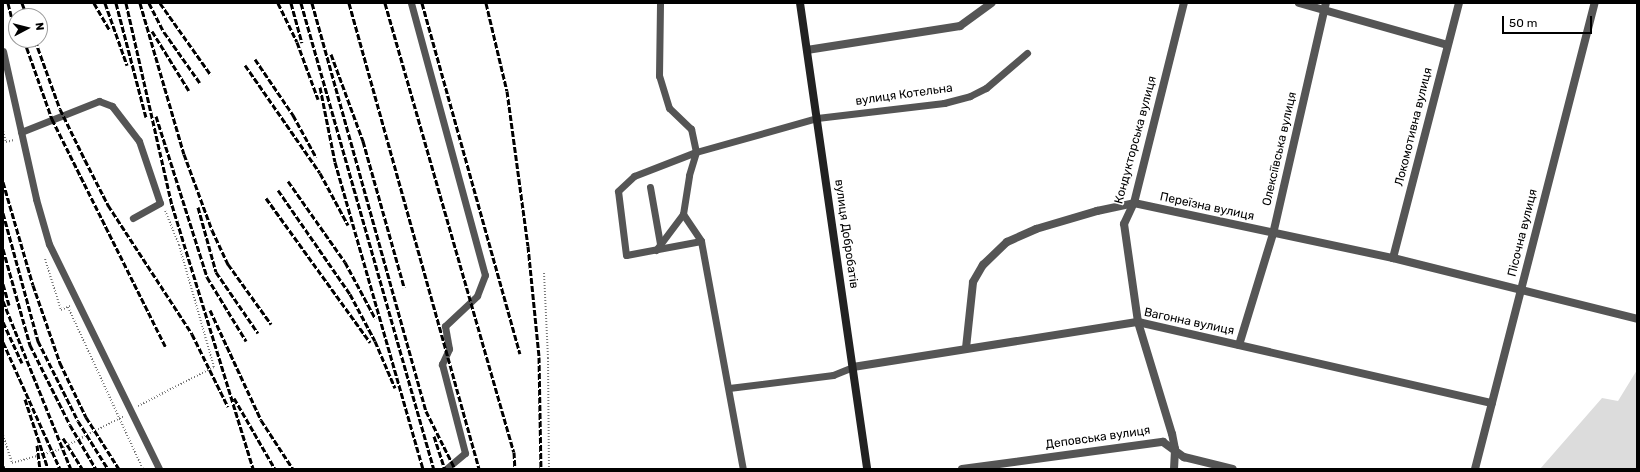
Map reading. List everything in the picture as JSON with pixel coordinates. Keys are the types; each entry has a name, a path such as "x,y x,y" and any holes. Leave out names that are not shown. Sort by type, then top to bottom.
{"street":[{"name":"вулиця Добробатів","path":"800,3 867,469"},
{"path":"807,50 960,26 992,3"},
{"name":"Кондукторська вулиця","path":"1174,469 1175,449 1138,322 1124,224 1134,203 1184,3"},
{"path":"1299,3 1325,6 1447,45"},
{"name":"Локомотивна вулиця","path":"1393,258 1459,3"},
{"name":"Пісочна вулиця","path":"1476,469 1595,3"},
{"name":"Олексіївська вулиця","path":"1239,345 1273,234 1325,6"},
{"name":"Переїзна вулиця","path":"966,348 973,282 983,265 1007,242 1036,229 1097,211 1134,203 1273,234 1393,258 1521,292 1637,319"},
{"name":"Вагонна вулиця","path":"853,367 1138,322 1492,404"},
{"name":"Деповська вулиця","path":"962,469 1163,442 1175,449 1184,457 1233,469"}],"lane":[{"path":"411,3 485,275 477,296 445,326 449,349 442,364 465,453 446,469"},
{"path":"658,247 683,214 689,175 696,152 691,129 669,108 659,76 660,3"},
{"path":"3,51 21,132 49,244 159,469"},
{"name":"вулиця Котельна","path":"658,247 626,255 618,191 634,176 696,152 817,118 944,103 970,96 986,88 1027,53"},
{"path":"21,132 99,101 112,106 139,141 160,203 133,218"},
{"path":"650,187 658,247"},
{"path":"683,214 701,241 743,469"},
{"path":"658,247 701,241"},
{"path":"729,388 833,375 853,367"}],"path":[{"path":"3,435 12,463 58,450 119,419 130,410 214,367 179,245 160,203"},
{"path":"544,273 548,358 549,469"},
{"path":"68,307 142,469"}],"shaded area":[{"path":"1637,370 1637,469 1540,469 1602,398 1618,401"}],"railway":[{"path":"8,3 9,8"},
{"path":"22,3 24,8"},
{"path":"94,3 110,31"},
{"path":"105,3 127,65"},
{"path":"116,3 146,117"},
{"path":"126,3 172,205 253,469"},
{"path":"140,3 184,154 212,230 228,264 271,324"},
{"path":"149,3 164,32 200,83"},
{"path":"160,3 211,75"},
{"path":"278,3 297,42 318,99"},
{"path":"291,3 302,43"},
{"path":"301,3 434,469"},
{"path":"312,3 426,411 455,469"},
{"path":"349,3 479,469"},
{"path":"385,3 514,452 515,469"},
{"path":"422,3 520,354"},
{"path":"486,3 507,91 528,246 539,357 541,469"},
{"path":"152,31 189,91"},
{"path":"27,48 52,119 165,346"},
{"path":"38,48 60,109 108,205 192,334 228,407"},
{"path":"331,54 363,141 404,287"},
{"path":"255,59 293,115 316,157"},
{"path":"245,65 320,173 348,225"},
{"path":"320,87 335,162 423,469"},
{"path":"156,116 207,277 246,341"},
{"path":"288,181 345,262 375,318"},
{"path":"3,182 33,285 60,363 86,417 119,469"},
{"path":"278,190 350,294 375,341 395,388"},
{"path":"266,198 370,342"},
{"path":"198,207 216,272 258,333"},
{"path":"3,213 38,341 78,421 108,469"},
{"path":"3,249 30,345 70,425 96,469"},
{"path":"3,284 9,305"},
{"path":"3,301 71,469"},
{"path":"210,310 261,420 293,469"},
{"path":"3,322 22,363"},
{"path":"3,342 60,469"},
{"path":"234,398 275,469"},
{"path":"25,399 48,469"},
{"path":"434,436 445,469"},
{"path":"63,438 82,469"},
{"path":"37,445 40,469"}]}
